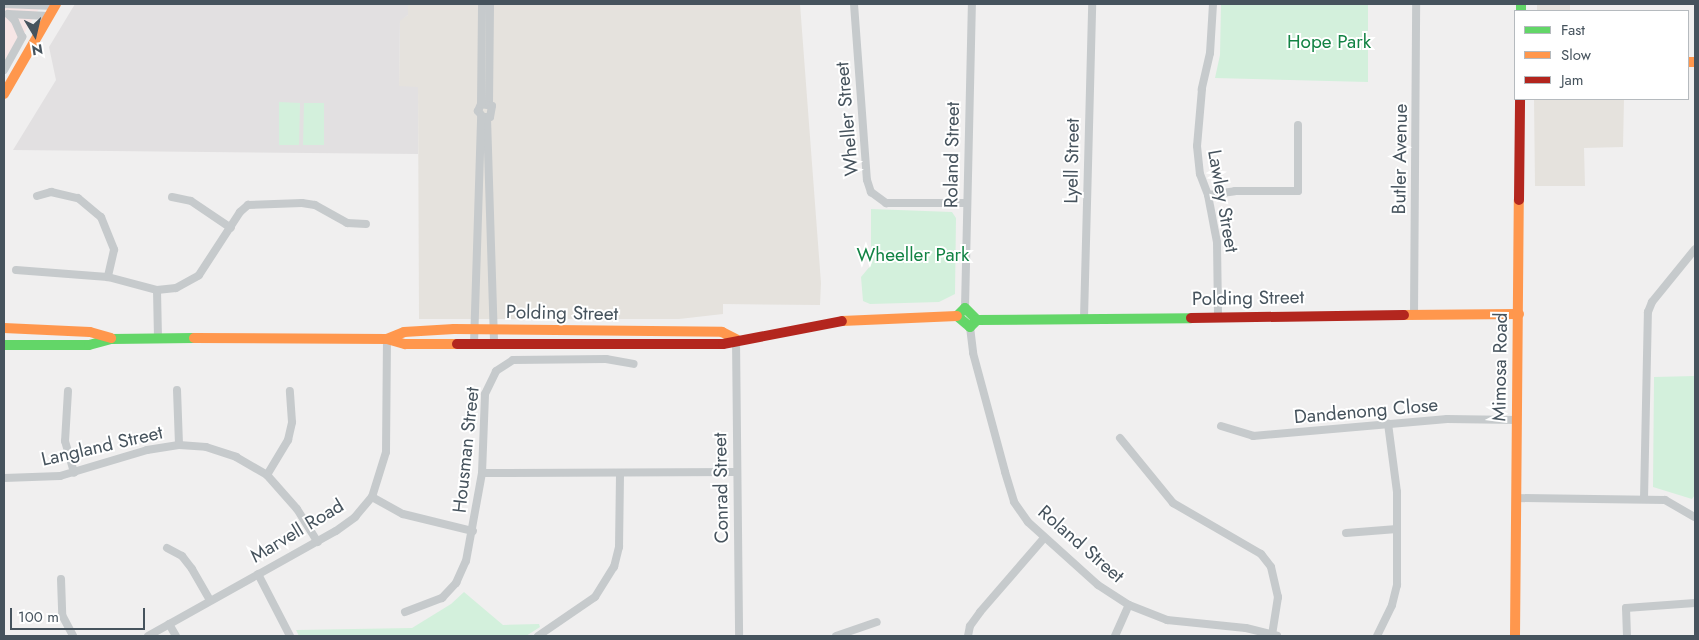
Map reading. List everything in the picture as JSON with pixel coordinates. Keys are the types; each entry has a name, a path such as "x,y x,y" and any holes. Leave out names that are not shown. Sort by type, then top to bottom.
{"main road":[{"path":"4,94 55,5"},
{"name":"Mimosa Road","path":"1515,636 1520,100"},
{"path":"965,308 974,323 958,316 965,308"},
{"name":"Polding Street","path":"974,323 1218,315 1519,314"},
{"name":"Polding Street","path":"4,328 90,332 112,338 387,339 405,344 723,344 736,339 850,320 958,316"},
{"name":"Polding Street","path":"387,339 404,332 494,330 722,332 736,339"},
{"name":"Polding Street","path":"4,345 89,345 112,338"}],"street":[{"path":"4,4 55,5"},
{"path":"482,4 485,104"},
{"path":"485,104 490,4"},
{"name":"Wheller Street","path":"854,4 868,180 872,192 886,203 967,203"},
{"name":"Roland Street","path":"965,308 972,4"},
{"name":"Lyell Street","path":"1084,318 1092,4"},
{"name":"Lawley Street","path":"1213,4 1210,53 1202,89 1197,146 1200,174 1208,195 1217,242 1218,315"},
{"name":"Butler Avenue","path":"1414,314 1416,4"},
{"path":"6,14 48,16"},
{"path":"4,70 22,37 15,21 6,14"},
{"path":"485,104 478,108 484,117 494,344"},
{"path":"484,117 494,111 485,104"},
{"path":"474,344 476,218 484,117"},
{"path":"1208,195 1235,190 1298,191 1298,125"},
{"path":"37,196 50,192 78,198 101,217 114,250 108,277"},
{"path":"172,197 191,201 231,228"},
{"path":"16,270 108,277 157,290 187,284 199,275 240,212 248,205 260,202 315,205 347,223 366,224"},
{"path":"476,218 489,217"},
{"path":"1644,499 1648,312 1652,302 1695,249"},
{"path":"157,290 158,338"},
{"name":"Roland Street","path":"974,323 973,354 1014,502 1044,538 1098,585 1129,605 1167,620 1275,635"},
{"name":"Marvell Road","path":"148,636 210,600 318,542 355,517 372,497 386,452 387,339"},
{"name":"Conrad Street","path":"736,339 739,636"},
{"name":"Housman Street","path":"404,612 442,598 456,583 466,561 473,531 482,473 485,394 489,382 504,363 512,360 606,359 634,364"},
{"path":"68,390 65,441 74,473"},
{"path":"177,390 178,445"},
{"path":"267,475 288,440 292,422 290,390"},
{"name":"Dandenong Close","path":"1221,426 1254,436 1300,434 1447,419 1516,420"},
{"path":"1377,636 1392,605 1397,585 1397,492 1388,424"},
{"path":"1120,438 1173,503 1225,531 1266,561 1275,580 1278,597 1275,635"},
{"name":"Langland Street","path":"4,478 46,478 74,473 147,450 178,445 206,447 236,457 267,475 298,509 318,542"},
{"path":"482,473 736,472"},
{"path":"538,636 595,597 614,567 619,546 620,473"},
{"path":"372,497 403,514 473,531"},
{"path":"1516,498 1665,500 1695,517"},
{"path":"1346,533 1398,529"},
{"path":"968,636 970,626 980,612 1044,538"},
{"path":"167,548 182,556 210,600"},
{"path":"258,574 290,636"},
{"path":"61,579 62,615 73,636"},
{"path":"1627,636 1626,608 1695,603"},
{"path":"1115,636 1129,605"},
{"path":"836,636 877,622"},
{"path":"169,624 176,636"}],"shaded area":[{"path":"4,4 42,4 4,66"},
{"path":"75,4 408,4 408,15 400,21 399,86 418,87 418,154 13,150 56,80 49,47"},
{"path":"408,4 800,4 821,283 820,305 723,304 723,314 679,319 419,319 418,87 399,87 400,20 408,15"},
{"path":"1537,4 1570,4 1570,10 1537,10"},
{"path":"1534,100 1624,100 1623,147 1584,148 1585,186 1535,186"}],"green space":[{"name":"Hope Park","path":"1221,4 1368,4 1368,82 1215,78 1220,55"},
{"path":"279,102 300,103 299,145 279,145"},
{"path":"304,103 324,103 324,145 303,145"},
{"name":"Wheeller Park","path":"871,209 952,212 956,218 955,294 939,302 870,304 863,301 861,277 871,265"},
{"path":"1695,376 1695,495 1692,499 1653,487 1654,377"},
{"path":"464,592 503,625 539,624 540,627 526,636 299,636 296,630 412,628 451,604"}],"traffic: fast":[{"path":"1521,4 1521,10"},
{"path":"957,316 965,308 977,320"},
{"path":"957,316 970,327 977,320"},
{"path":"977,320 1191,318"},
{"path":"4,345 89,345 112,339 194,338"}],"traffic: slow":[{"path":"4,94 56,4"},
{"path":"1689,62 1695,62"},
{"path":"1515,636 1519,200"},
{"path":"1404,315 1519,314"},
{"path":"842,321 957,316"},
{"path":"4,328 90,332 111,338"},
{"path":"387,339 404,332 454,329 722,332 736,339"},
{"path":"194,338 387,339 405,344 457,344"}],"traffic: jam":[{"path":"1519,200 1520,100"},
{"path":"1191,318 1404,315"},
{"path":"457,344 723,344 842,321"}]}
